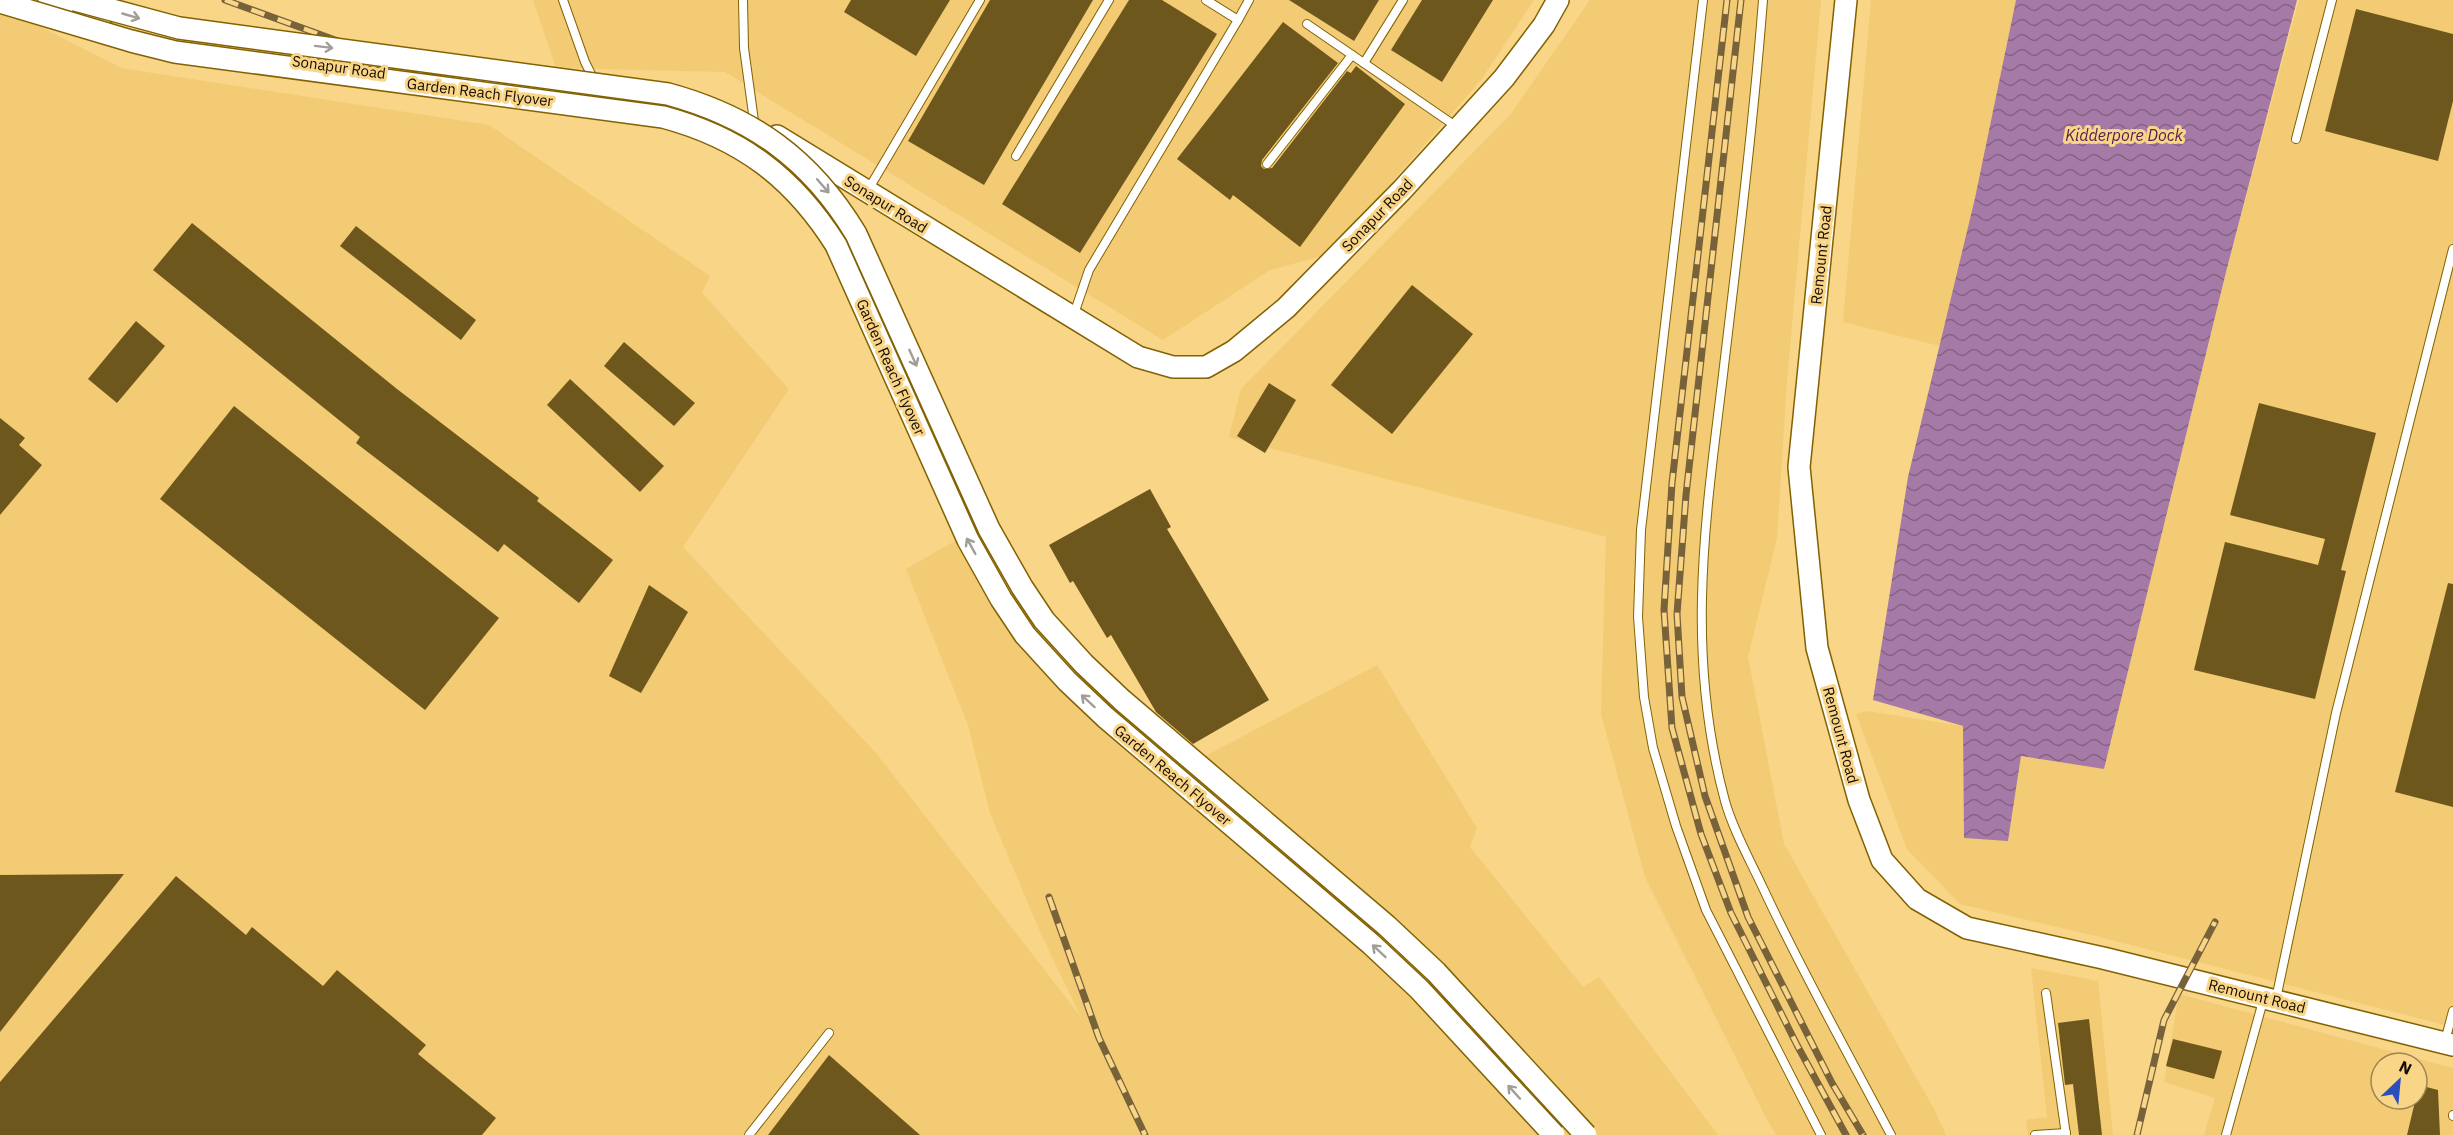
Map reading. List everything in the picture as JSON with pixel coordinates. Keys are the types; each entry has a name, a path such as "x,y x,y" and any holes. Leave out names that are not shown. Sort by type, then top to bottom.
{"main road":[{"name":"Sonapur Road","path":"49,0 103,28 190,47 445,81 601,93 700,105 753,121 1138,357 1173,367 1206,367 1234,351 1286,308 1402,190 1504,78 1544,25 1558,0"},
{"name":"Garden Reach Flyover","path":"75,0 179,28 668,94 721,111 770,139 810,172 843,212 856,234 989,529 1044,620 1084,664 1122,700 1378,919 1436,972 1586,1135"},
{"name":"Remount Road","path":"1846,0 1799,467 1817,648 1859,800 1882,860 1917,899 1967,928 2103,958 2449,1044"},
{"name":"Garden Reach Flyover","path":"0,2 175,52 663,117 712,133 757,158 776,172 801,198 836,245 968,540 1001,599 1025,635 1066,681 1105,717 1371,944 1419,989 1554,1135"}],"lane":[{"path":"562,0 585,62 601,93"},
{"path":"743,0 744,48 753,121"},
{"path":"866,192 980,0"},
{"path":"1016,156 1109,0"},
{"path":"1206,0 1238,20"},
{"path":"1072,318 1089,270 1250,0"},
{"path":"1364,63 1403,0"},
{"path":"1703,0 1641,530 1638,617 1644,697 1653,747 1669,804 1706,910 1821,1135"},
{"path":"1763,0 1702,553 1701,643 1709,730 1726,804 1754,869 1792,952 1892,1135"},
{"path":"2296,139 2332,0"},
{"path":"1307,24 1459,128"},
{"path":"1267,164 1352,55"},
{"path":"2226,1135 2270,999 2336,713 2453,249"},
{"path":"2035,1135 2066,1134 2046,993"},
{"path":"2449,1044 2453,1011"},
{"path":"749,1135 829,1034"}],"shaded area":[{"path":"533,0 1534,0 1481,80 1329,254 1270,270 1163,340 725,72 556,68"},
{"path":"1590,0 1821,0 1787,381 1777,538 1748,657 1784,844 1934,1109 1946,1135 1776,1135 1766,1118 1645,877 1601,714 1606,537 1229,437 1241,389 1510,115"},
{"path":"1871,0 2016,0 1975,198 1940,346 1843,322"},
{"path":"2299,0 2453,0 2453,1027 2096,936 1960,904 1907,849 1856,714 1866,711 1963,726 1964,838 2008,840 2021,756 2104,769 2226,272"},
{"path":"0,6 121,68 489,125 710,276 702,293 789,389 683,547 876,753 1081,1017 1041,934 990,813 968,725 906,569 960,538 1082,669 1185,767 1377,665 1477,828 1470,847 1583,987 1599,977 1718,1135 0,1135"},
{"path":"2031,968 2098,981 2113,1135 2028,1135 2026,1120 2047,1117"},
{"path":"2179,994 2390,1051 2369,1051 2369,1111 2429,1111 2429,1062 2453,1068 2453,1135 2204,1135 2215,1098 2164,1082"}],"water":[{"name":"Kidderpore Dock","path":"2016,0 2297,0 2226,272 2104,769 2021,756 2008,841 1964,838 1963,726 1873,700 1908,477 1975,198"}],"building":[{"path":"851,0 950,0 916,56 844,12"},
{"path":"990,0 1093,0 984,185 908,141"},
{"path":"1129,0 1162,0 1217,34 1080,253 1002,204"},
{"path":"1289,0 1379,0 1354,41"},
{"path":"1422,0 1493,0 1442,82 1391,50"},
{"path":"2356,9 2453,34 2453,101 2438,161 2325,131"},
{"path":"1283,22 1338,63 1262,160 1261,166 1264,169 1272,168 1347,71 1351,73 1356,66 1405,104 1300,247 1233,195 1230,200 1177,159"},
{"path":"192,223 397,389 539,498 537,501 613,560 579,603 504,544 498,552 356,443 360,437 153,270"},
{"path":"356,226 476,320 461,340 340,246"},
{"path":"1412,285 1473,334 1392,434 1331,385"},
{"path":"136,321 165,346 117,403 88,379"},
{"path":"624,342 695,403 674,426 604,366"},
{"path":"570,379 664,466 640,492 547,405"},
{"path":"1269,383 1296,400 1265,453 1237,436"},
{"path":"2259,403 2376,433 2341,570 2346,571 2315,699 2194,670 2225,542 2318,565 2325,539 2230,515"},
{"path":"234,406 499,618 425,710 160,499"},
{"path":"0,418 25,438 19,445 42,465 0,515"},
{"path":"1150,489 1171,527 1167,529 1269,700 1193,744 1156,712 1111,635 1107,638 1073,581 1070,583 1049,545"},
{"path":"2448,583 2453,584 2453,807 2395,792"},
{"path":"649,585 688,612 641,693 609,676"},
{"path":"124,874 0,1032 0,875"},
{"path":"176,876 246,935 252,927 323,986 337,970 426,1045 418,1054 496,1118 482,1135 0,1135 0,1082"},
{"path":"2089,1019 2102,1135 2079,1135 2073,1084 2065,1085 2058,1023"},
{"path":"2173,1039 2222,1051 2214,1079 2166,1066"},
{"path":"829,1055 920,1135 768,1135"},
{"path":"2429,1088 2438,1090 2440,1135 2407,1135 2413,1111 2429,1111"}],"railway":[{"path":"225,0 434,76 484,99"},
{"path":"1727,0 1672,483 1664,610 1672,728 1701,834 1731,913 1797,1045 1846,1135"},
{"path":"1741,0 1686,495 1677,614 1682,697 1705,796 1748,917 1832,1083 1863,1135"},
{"path":"1049,897 1099,1038 1145,1135"},
{"path":"2137,1135 2164,1020 2215,922"}]}
